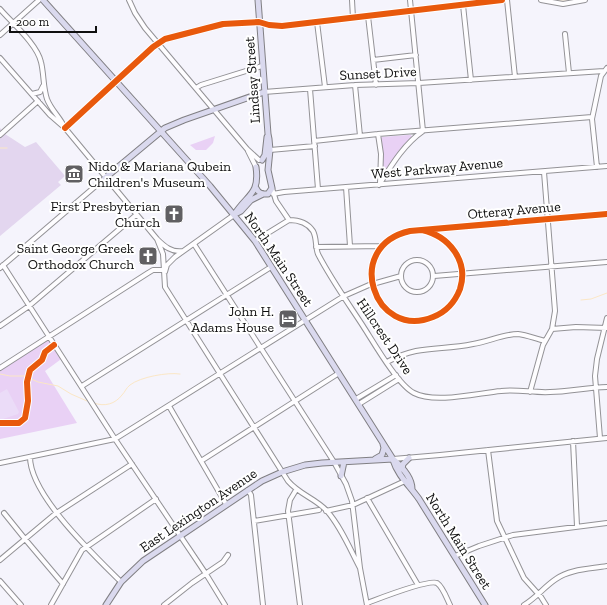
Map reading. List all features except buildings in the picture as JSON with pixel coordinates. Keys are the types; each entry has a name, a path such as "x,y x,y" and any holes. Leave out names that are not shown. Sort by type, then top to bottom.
{"main road":[{"name":"North Main Street","path":"43,0 206,182 255,241 393,459 412,484 412,489"},
{"name":"Lindsay Street","path":"258,0 264,92 270,150 268,164"},
{"name":"Sunset Drive","path":"105,178 160,131 184,120 264,92"},
{"name":"Lindsay Street","path":"256,166 256,163 265,155 268,134"},
{"path":"234,215 241,211 250,200 273,191 268,176 268,164 261,160"},
{"path":"234,215 256,188 256,166"},
{"path":"256,188 258,192 266,194"},
{"path":"374,460 382,455 384,448 383,443"},
{"path":"402,469 403,464 409,458"},
{"name":"North Main Street","path":"393,459 395,466 408,487 412,489 485,605"},
{"name":"East Lexington Avenue","path":"106,605 121,582 143,561 262,481 282,472 305,466 334,462 393,459"},
{"path":"341,476 344,462"}],"street":[{"path":"0,35 39,0"},
{"path":"129,0 140,22 247,149 261,160"},
{"path":"352,0 353,18"},
{"path":"410,0 423,131"},
{"path":"65,128 116,81 165,39 223,24 260,22 282,26 502,0"},
{"path":"507,0 515,77"},
{"path":"541,0 563,4 584,0"},
{"path":"462,4 471,80"},
{"path":"0,9 31,43 38,54 41,62 44,89 49,104 65,128 157,239 169,249 177,252 183,251"},
{"path":"368,16 376,85"},
{"path":"317,22 325,88"},
{"path":"565,34 569,73"},
{"path":"373,60 416,55"},
{"path":"0,58 60,125 65,128"},
{"path":"196,88 204,84 262,66"},
{"path":"596,167 592,117 601,76 606,70"},
{"name":"Sunset Drive","path":"264,92 355,85 471,80 606,70"},
{"path":"32,94 42,91 43,82"},
{"path":"355,85 360,136"},
{"path":"310,89 318,189"},
{"path":"0,135 38,101"},
{"path":"270,150 378,134 592,117"},
{"path":"0,127 4,131"},
{"path":"379,185 411,140 423,131"},
{"path":"378,134 381,154 379,185"},
{"path":"247,149 256,166"},
{"name":"West Parkway Avenue","path":"273,191 379,185 607,166"},
{"path":"530,392 545,341 552,329 555,312 544,172"},
{"path":"105,178 2,266 49,335 115,439 206,574 225,605"},
{"path":"346,187 350,246"},
{"path":"255,241 289,220 276,201 273,191"},
{"path":"0,326 29,306 136,214"},
{"name":"Otteray Avenue","path":"382,246 392,237 403,232 607,214"},
{"path":"164,276 167,265 171,260 234,215"},
{"name":"Hillcrest Drive","path":"289,220 300,221 309,226 315,235 316,247 321,260 396,375 407,388 414,393 429,398 508,390 556,392 607,387"},
{"path":"443,238 445,228"},
{"path":"382,246 376,254 371,274 372,284 378,299 388,311 398,316 408,320 424,320 439,314 452,304 459,290 462,274 459,260 448,243 443,238 422,230"},
{"path":"157,239 163,254 165,287 282,472 296,490 318,503 326,511 348,545 360,568"},
{"path":"194,244 334,462 346,484 353,505 360,568 367,604 418,585 437,583 441,587 450,605"},
{"path":"316,247 382,246"},
{"path":"417,260 427,262 433,271 434,276 428,288 424,291 415,292 407,288 402,281 401,276 404,266 407,263 417,260"},
{"path":"434,276 607,262"},
{"path":"82,386 271,267"},
{"path":"0,368 49,335 153,270 164,270"},
{"path":"0,463 115,439 260,347 344,296 372,284 401,276"},
{"path":"600,438 596,387 596,364 607,318"},
{"path":"552,329 606,327"},
{"path":"387,362 411,351 474,344 515,334 545,341"},
{"path":"201,461 339,373"},
{"path":"357,402 396,375"},
{"path":"357,402 399,379"},
{"path":"169,406 226,504"},
{"path":"393,459 607,438"},
{"path":"574,441 577,526"},
{"path":"488,450 497,521 524,578 546,605"},
{"path":"30,457 32,470 38,484 57,513 86,547 121,582"},
{"path":"0,560 57,513 132,464"},
{"path":"326,511 353,505 405,481"},
{"path":"248,490 251,495 263,605"},
{"path":"296,490 290,500 289,515 300,605"},
{"path":"367,498 418,585"},
{"path":"51,605 82,550 156,499"},
{"path":"254,521 319,510"},
{"path":"4,513 63,584"},
{"path":"455,556 504,537 523,533 607,523"},
{"path":"348,545 353,550 358,550"},
{"path":"164,605 223,562 228,555"},
{"path":"524,605 538,595 550,583 566,573 607,566"},
{"path":"0,581 21,605"}],"shaded area":[{"path":"0,128 5,134 25,147 36,142 65,176 58,182 61,185 0,236"},
{"path":"411,135 412,137 384,175 382,174 381,138"},
{"path":"215,136 213,143 206,150 196,150 190,145"},
{"path":"49,335 64,357 45,371 77,423 0,439 0,368"},
{"path":"7,389 19,412 18,414 0,420 0,393"}],"waterway":[{"path":"557,0 570,0"},
{"path":"0,148 7,148"},
{"path":"581,300 591,299 607,293"},
{"path":"0,374 25,376 38,382 58,386 87,401"},
{"path":"94,403 102,405 113,403 123,394 127,387 147,377 162,374 180,374"}],"cycle path":[{"path":"65,128 153,47 165,39 223,24 259,22 269,25 282,26 502,0"},
{"path":"422,230 441,238 454,251 462,269 462,279 458,294 446,309 433,317 412,321 395,316 382,304 374,289 372,271 377,254 389,240 410,231 607,214"},
{"path":"0,423 19,423 25,418 28,401 27,382 30,370 42,360 45,352 54,345"}],"place":[{"name":"Nido & Mariana Qubein Children's Museum","path":"74,174"},
{"name":"First Presbyterian Church","path":"174,214"},
{"name":"Saint George Greek Orthodox Church","path":"148,256"},
{"name":"John H. Adams House","path":"288,319"}]}
